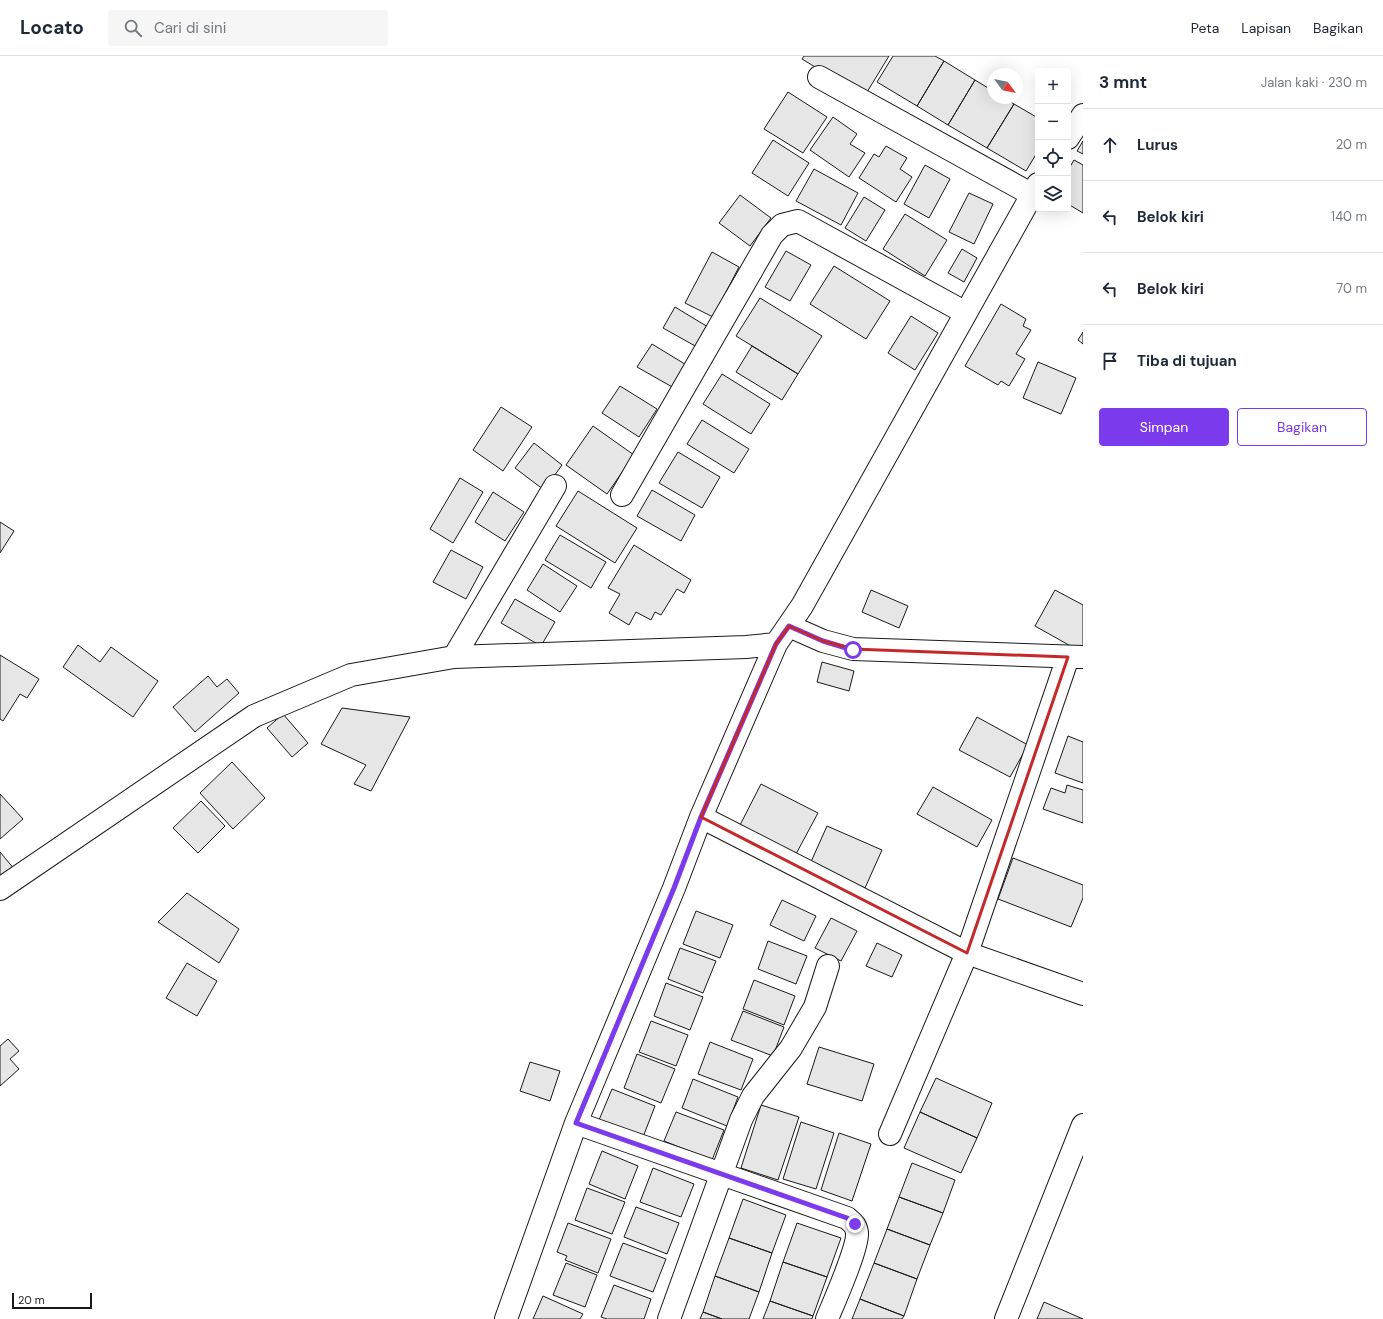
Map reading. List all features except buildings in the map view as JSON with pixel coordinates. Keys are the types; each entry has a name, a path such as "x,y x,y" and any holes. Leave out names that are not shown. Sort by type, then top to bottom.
{"street":[{"path":"506,1319 576,1123 674,888 701,817 776,644 802,606 1035,189 819,77"},
{"path":"1071,133 1083,115"},
{"path":"622,495 772,235 782,225 798,221 966,313"},
{"path":"454,657 555,486"},
{"path":"789,626 823,641 853,650 1076,657 967,953 890,1134"},
{"path":"0,889 254,716 350,674 454,657 746,647 776,644"},
{"path":"701,817 967,953 1083,994"},
{"path":"668,1319 741,1120 753,1096 792,1048 815,1007 828,966"},
{"path":"576,1123 847,1218 855,1224 857,1234 854,1248 828,1319"},
{"path":"1006,1319 1083,1126"}],"highlighted area":[{"path":"789,626 823,641 853,649 1068,657 967,953 701,817 776,644"}],"route":[{"path":"853,650 823,641 789,626 776,644 765,673 701,817 674,888 576,1123 847,1218 855,1224"}]}
